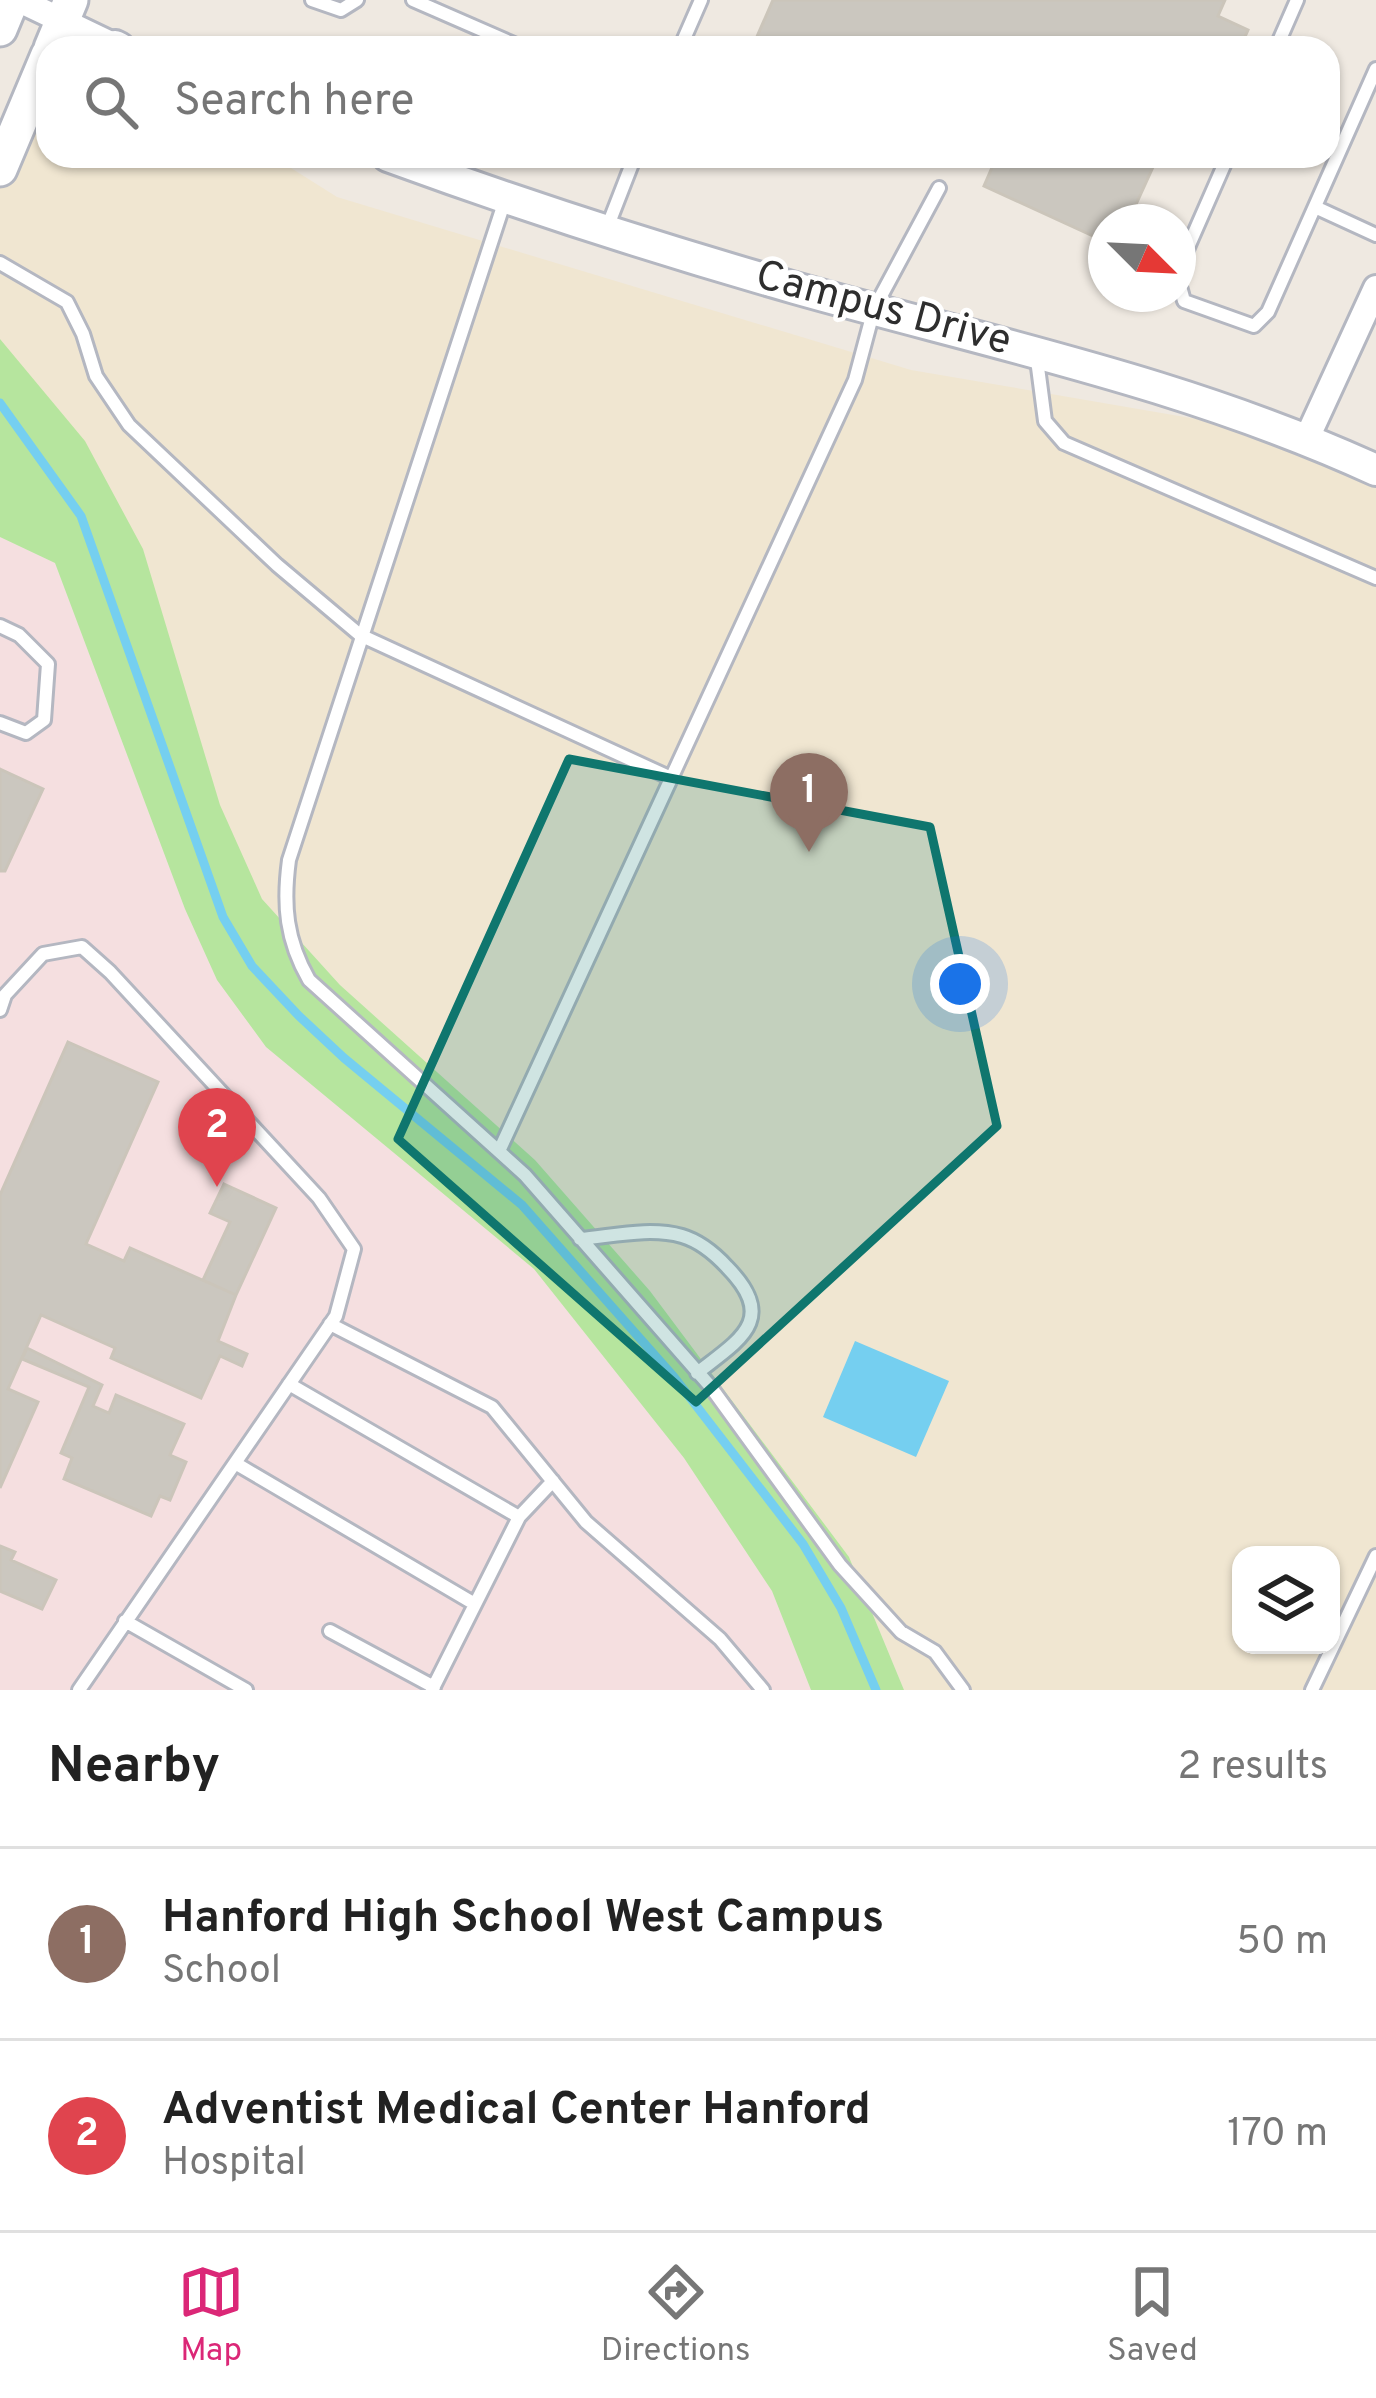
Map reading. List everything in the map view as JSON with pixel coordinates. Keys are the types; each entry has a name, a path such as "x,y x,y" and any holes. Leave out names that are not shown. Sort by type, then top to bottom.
{"main road":[{"path":"0,29 15,0"},
{"path":"0,169 36,83"}],"street":[{"path":"15,0 58,31"},
{"name":"Campus Drive","path":"421,168 505,198 874,309 1159,386 1307,439 1376,470"},
{"path":"1307,439 1376,288"}],"lane":[{"path":"312,0 341,10 357,0"},
{"path":"412,0 495,36"},
{"path":"685,36 701,0"},
{"path":"1281,36 1297,0"},
{"path":"1340,150 1376,69"},
{"path":"606,229 629,168"},
{"path":"1196,232 1223,168"},
{"path":"1196,305 1254,326 1268,312 1332,168"},
{"path":"500,1149 855,380 874,309 939,188"},
{"path":"505,198 289,860 285,909 294,954 309,980 500,1149 697,1373 840,1564 901,1632 935,1652 963,1690"},
{"path":"1315,207 1376,235"},
{"path":"0,263 67,302 96,376 129,425 277,565 360,635 671,778"},
{"path":"1036,351 1045,421 1064,442 1376,578"},
{"path":"0,626 19,635 48,664 44,720 26,733 0,723"},
{"path":"0,1010 5,995 43,954 82,947 110,971 319,1198 354,1249 336,1316 125,1621 86,1688"},
{"path":"580,1239 655,1232 680,1235 696,1241 738,1278 752,1300 750,1326 740,1340 697,1373"},
{"path":"330,1324 492,1407 586,1522 720,1639 763,1690"},
{"path":"289,1384 519,1516"},
{"path":"235,1463 473,1603"},
{"path":"330,1631 433,1688 519,1516 553,1481"},
{"path":"1312,1690 1376,1556"},
{"path":"125,1621 246,1690"}],"highlighted area":[{"path":"569,759 930,827 997,1126 696,1402 398,1139"}],"shaded area":[{"path":"36,84 36,168 291,168 337,197 911,370 1307,438 1376,470 1376,1690 904,1690 849,1557 650,1291 535,1160 340,985 262,899 0,339 0,169"},
{"path":"0,537 55,563 185,909 217,980 266,1047 534,1269 684,1458 772,1591 811,1690 0,1690"}],"green space":[{"path":"0,339 85,441 143,549 220,805 262,899 340,985 535,1160 650,1291 849,1557 904,1690 811,1690 772,1591 684,1458 534,1269 266,1047 217,980 185,909 55,563 0,537"}],"water":[{"path":"855,1341 949,1381 916,1457 823,1417"}],"building":[{"path":"773,0 1225,0 1218,16 1248,30 1245,36 757,36"},
{"path":"992,168 1153,168 1136,204 1088,204 1088,234 984,186"},
{"path":"0,769 43,789 5,871 0,871"},
{"path":"68,1042 158,1082 86,1244 124,1261 130,1248 236,1295 218,1341 247,1354 242,1366 220,1356 201,1398 111,1358 115,1348 41,1315 8,1389 38,1402 0,1488 0,1195"},
{"path":"224,1184 276,1208 236,1295 203,1280 230,1222 210,1213"},
{"path":"27,1348 102,1385 93,1406 109,1413 116,1395 184,1424 170,1455 186,1462 170,1500 160,1496 151,1516 64,1479 72,1458 61,1453 89,1387 22,1359"},
{"path":"0,1546 15,1552 11,1560 56,1580 42,1609 0,1591"}],"waterway":[{"path":"0,403 81,516 223,917 252,966 344,1058 522,1205 674,1377 803,1544 841,1608 876,1690"}],"place":[{"name":"Hanford High School West Campus","path":"809,852"},
{"name":"Adventist Medical Center Hanford","path":"217,1187"}]}
